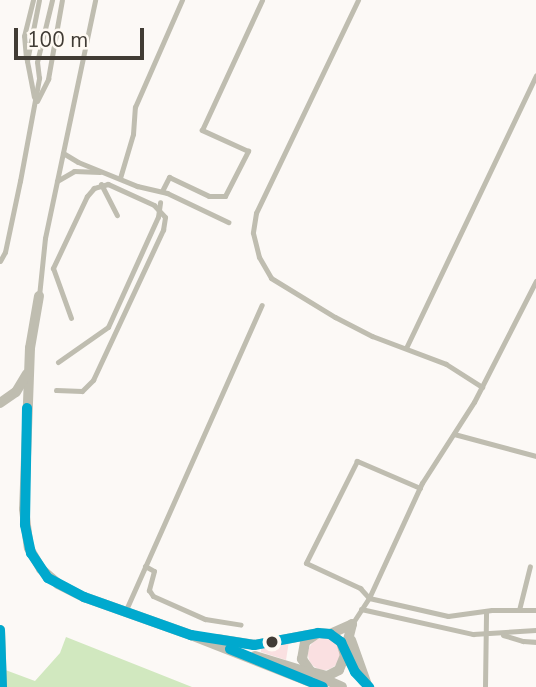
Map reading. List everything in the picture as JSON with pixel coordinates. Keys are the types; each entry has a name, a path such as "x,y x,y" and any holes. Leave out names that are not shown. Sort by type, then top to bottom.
{"street":[{"path":"39,296 29,370 25,525 31,553 41,569 58,584 125,612 244,654 323,687"},
{"path":"0,403 16,392 29,370"},
{"path":"0,403 27,408"},
{"path":"315,675 336,672 351,640 352,624 330,634"},
{"path":"0,630 2,687"},
{"path":"191,635 254,645 318,633 330,634 340,640 345,654 368,686"},
{"path":"315,675 304,665 302,650 307,639 318,633"},
{"path":"351,640 368,686"},
{"path":"244,654 270,659 342,687"}],"lane":[{"path":"33,0 23,48 34,107"},
{"path":"27,61 39,0"},
{"path":"0,261 7,241 34,107 39,78 37,62 51,0"},
{"path":"34,107 48,79 62,0"},
{"path":"39,296 42,254 95,0"},
{"path":"120,178 133,134 135,107 183,0"},
{"path":"163,191 169,177 209,196 225,196 248,151 202,130 262,0"},
{"path":"358,0 258,208 253,233 260,261 271,278 357,329 446,364 482,387"},
{"path":"406,348 536,75"},
{"path":"63,153 140,187 163,191 228,222"},
{"path":"57,181 74,171 103,172"},
{"path":"56,390 82,391 93,380 163,230 165,217 160,209 120,189 101,184"},
{"path":"101,184 117,215"},
{"path":"71,318 53,268 87,196 101,184"},
{"path":"58,362 108,327 160,209 160,202"},
{"path":"352,624 369,598 420,488 482,387 536,281"},
{"path":"125,612 262,305"},
{"path":"454,434 536,456"},
{"path":"420,488 357,461 306,563 360,588 369,598 448,616 486,611 536,610"},
{"path":"145,566 154,571 149,590 153,596 205,619 241,625"},
{"path":"519,610 530,566"},
{"path":"361,609 486,634 536,630"},
{"path":"485,687 486,611"},
{"path":"500,634 536,642"}],"shaded area":[{"path":"66,637 192,687 0,687 0,668 35,681 60,653"},
{"path":"324,638 335,643 340,654 335,665 324,670 313,665 308,654 313,643"},
{"path":"289,641 286,660 261,652 261,648"}],"transit line":[{"path":"27,408 25,525 31,553 48,578 84,597 191,635 254,645 318,633 330,634 341,642 355,672 369,687"},
{"path":"0,630 2,687"},
{"path":"230,649 323,687"}]}
